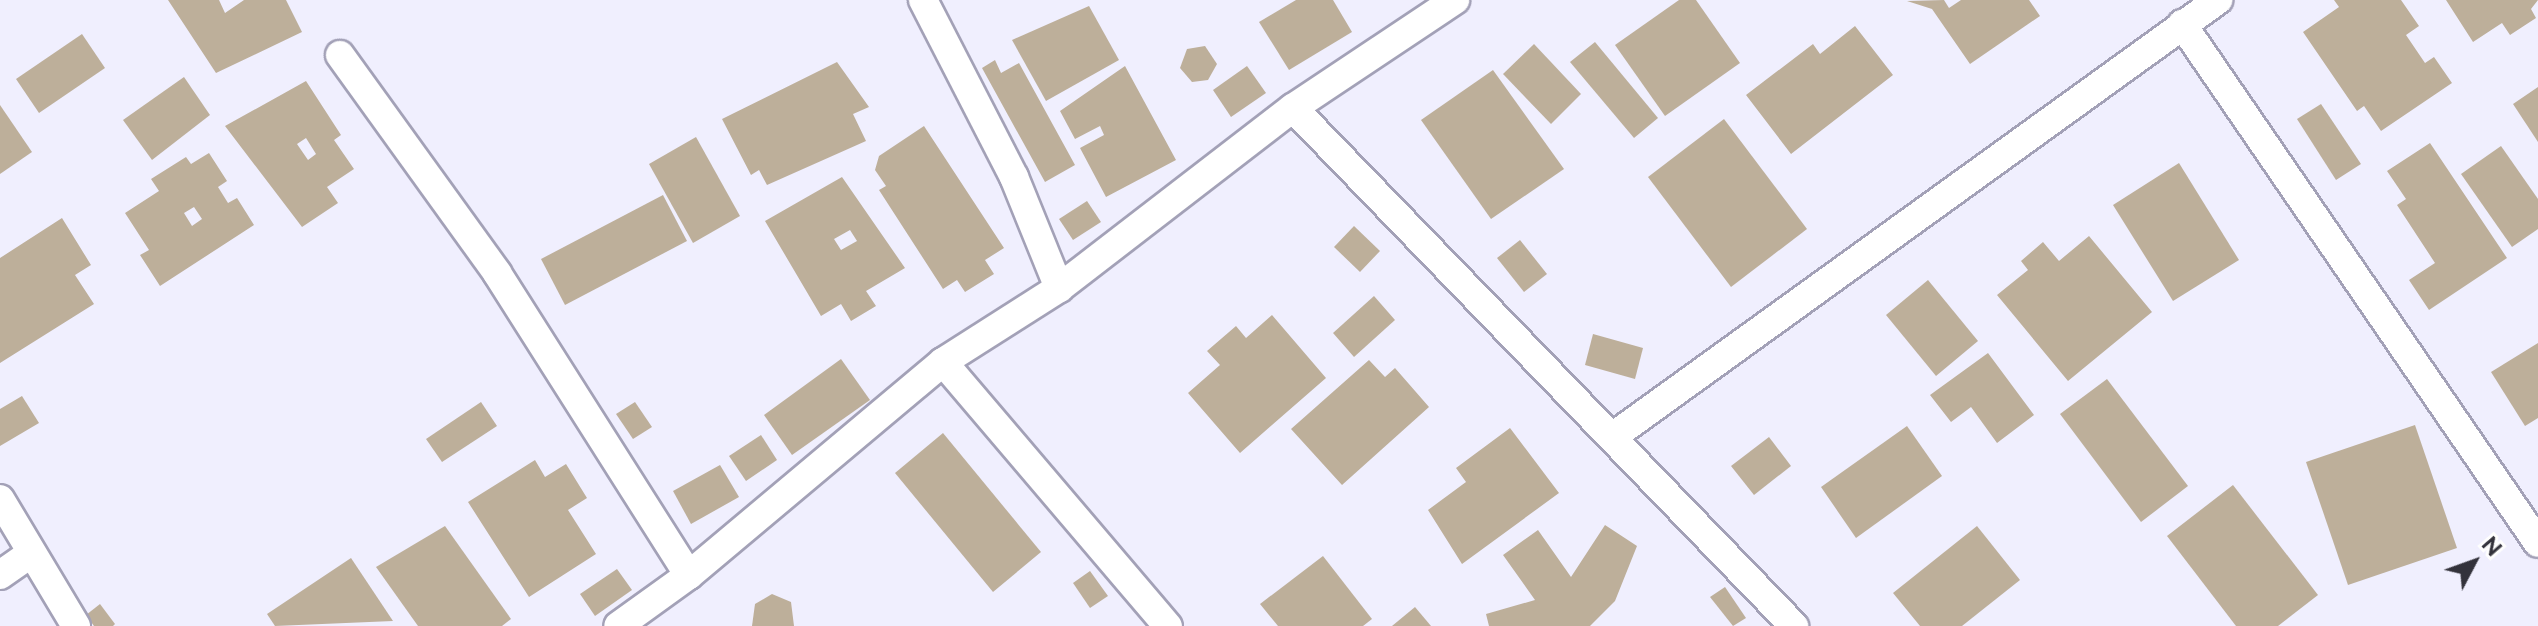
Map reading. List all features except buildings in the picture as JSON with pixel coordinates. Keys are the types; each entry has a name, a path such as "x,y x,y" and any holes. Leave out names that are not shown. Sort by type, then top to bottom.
{"street":[{"path":"923,0 1014,177 1059,288"},
{"path":"618,626 689,575 943,362 1059,288 1293,108 1455,0"},
{"path":"1615,435 2218,0"},
{"path":"2182,24 2538,543"},
{"path":"340,55 497,273 689,575"},
{"path":"1293,108 1615,435 1794,626"},
{"path":"943,362 1168,626"},
{"path":"0,499 29,555 76,626"},
{"path":"0,575 29,555"}]}
